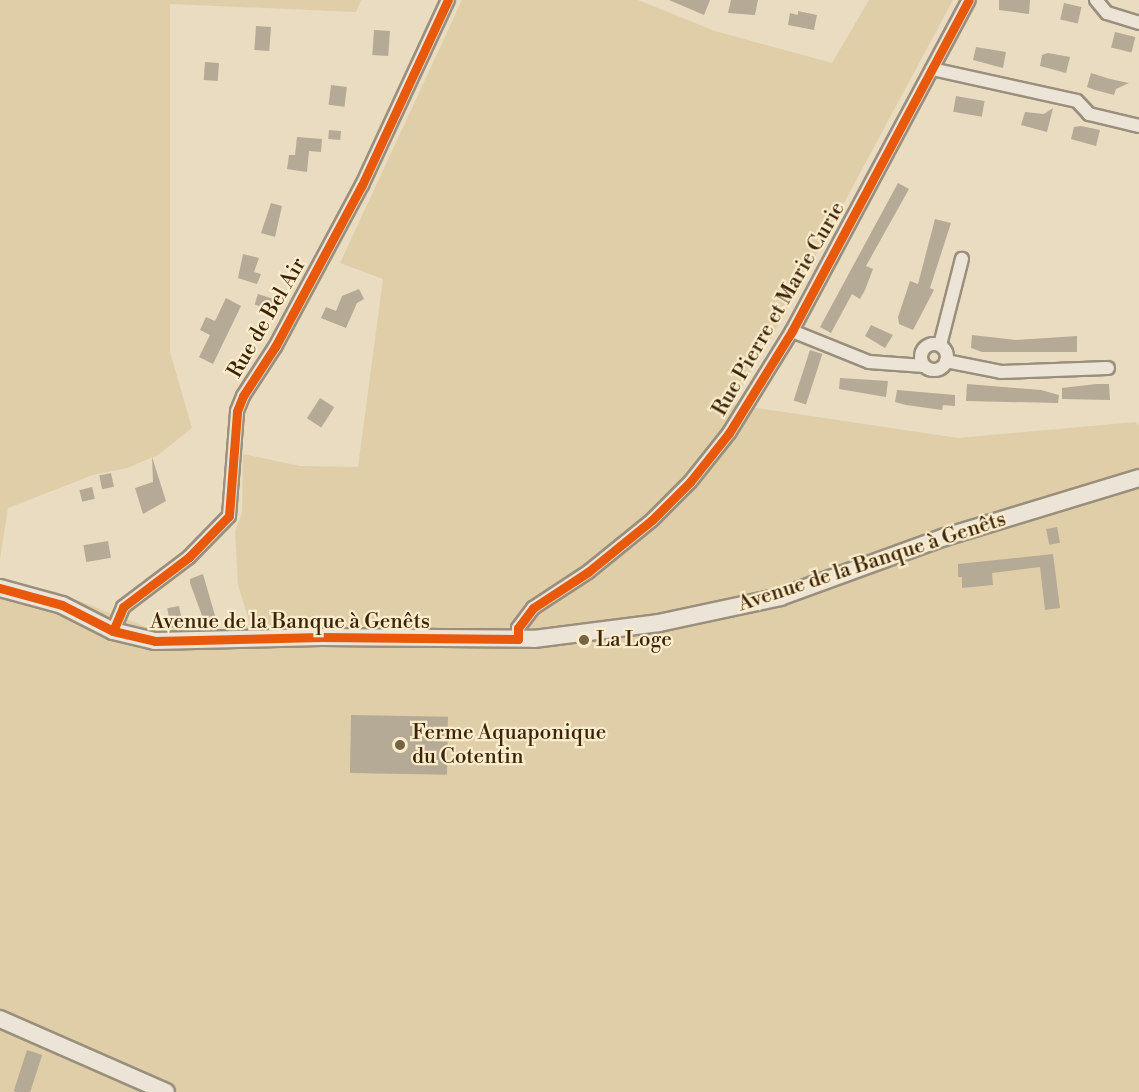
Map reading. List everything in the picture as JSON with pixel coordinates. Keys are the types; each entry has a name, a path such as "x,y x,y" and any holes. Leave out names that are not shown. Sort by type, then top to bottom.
{"street":[{"name":"Rue de Bel Air","path":"113,631 123,607 189,557 229,516 237,411 243,396 276,347 362,184 448,0"},
{"name":"Rue Pierre et Marie Curie","path":"518,639 518,628 533,608 588,572 690,482 755,396 969,0"},
{"path":"1096,0 1107,13 1139,22"},
{"path":"932,69 1077,101 1089,114 1139,126"},
{"path":"946,361 940,345 962,259"},
{"path":"792,331 869,362 924,366 937,370 946,361"},
{"path":"924,366 922,350 928,345 940,345"},
{"path":"946,361 1001,372 1108,368"},
{"name":"Avenue de la Banque à Genêts","path":"0,588 62,605 113,631 140,639 179,643 321,637 518,639 659,623 780,597 945,537 1139,478"},
{"path":"0,1018 166,1092"}],"shaded area":[{"path":"0,0 361,0 356,12 170,4 170,352 192,428 158,455 127,468 93,475 8,508 0,559"},
{"path":"462,0 638,0 715,31 832,63 869,0 953,0 766,348 731,404 958,438 1136,422 1139,426 1139,1092 0,1092 0,580 54,591 146,627 206,632 250,624 238,585 235,531 242,513 243,454 300,466 358,467 383,279 340,263"}],"building":[{"path":"669,0 710,0 704,15"},
{"path":"731,0 758,0 755,15 728,13"},
{"path":"999,0 1030,0 1029,14 999,10"},
{"path":"1064,3 1082,7 1078,24 1060,20"},
{"path":"798,11 817,15 814,30 788,25 790,13 798,15"},
{"path":"256,26 271,27 269,51 254,50"},
{"path":"374,30 390,31 388,56 372,55"},
{"path":"1115,32 1135,37 1132,53 1111,48"},
{"path":"976,47 1006,52 1003,68 973,60"},
{"path":"1048,53 1070,57 1066,73 1040,66 1042,55"},
{"path":"205,62 219,63 218,81 204,80"},
{"path":"1091,73 1129,83 1116,89 1114,95 1095,90 1087,87"},
{"path":"331,85 347,87 344,107 329,105"},
{"path":"956,96 985,101 982,117 953,112"},
{"path":"1053,108 1047,132 1021,125 1025,112 1044,114"},
{"path":"1074,127 1100,130 1096,146 1071,139"},
{"path":"329,130 341,131 340,140 328,139"},
{"path":"297,137 322,139 321,152 309,151 307,172 287,169 289,155 295,155"},
{"path":"898,183 909,189 866,266 873,269 865,290 860,299 852,294 831,333 820,327"},
{"path":"271,203 282,206 275,237 261,233"},
{"path":"935,219 951,223 930,288 934,290 913,330 899,324 898,317 910,281 918,284"},
{"path":"243,254 259,258 254,272 261,274 257,284 238,278"},
{"path":"359,289 364,299 357,303 346,328 321,318 326,307 336,311 342,296"},
{"path":"258,294 280,301 276,312 255,304"},
{"path":"226,298 241,306 213,364 199,357 210,335 200,330 206,317 215,321"},
{"path":"871,325 893,335 885,348 865,336"},
{"path":"972,335 1016,340 1077,336 1077,352 982,352 971,348"},
{"path":"810,350 822,354 806,404 794,400"},
{"path":"840,378 888,381 886,397 839,389"},
{"path":"967,384 1041,390 1059,395 1058,403 966,401"},
{"path":"1109,384 1110,400 1062,399 1062,388"},
{"path":"897,390 955,395 955,406 943,405 942,410 895,402"},
{"path":"320,398 334,407 321,427 307,418"},
{"path":"152,457 166,501 143,514 135,488 153,482"},
{"path":"111,473 114,487 102,489 99,475"},
{"path":"92,487 95,499 82,502 79,490"},
{"path":"1057,527 1060,543 1049,545 1046,529"},
{"path":"108,541 111,558 86,562 83,545"},
{"path":"1053,554 1060,608 1045,610 1040,567 992,573 993,585 962,588 962,577 958,577 958,564"},
{"path":"203,574 218,626 207,629 190,583 190,579"},
{"path":"179,606 183,626 171,628 167,608"},
{"name":"Ferme Aquaponique du Cotentin","path":"351,715 448,717 447,775 350,773"},
{"path":"27,1050 42,1055 30,1092 14,1091"}],"cycle path":[{"path":"113,631 123,607 189,557 229,516 237,411 243,396 275,347 362,185 448,0"},
{"path":"0,588 62,605 113,631 155,641 321,637 518,639 518,628 533,608 588,572 652,520 690,482 729,433 792,331 969,0"}],"place":[{"name":"La Loge","path":"584,640"},
{"name":"Ferme Aquaponique du Cotentin","path":"400,745"}]}
